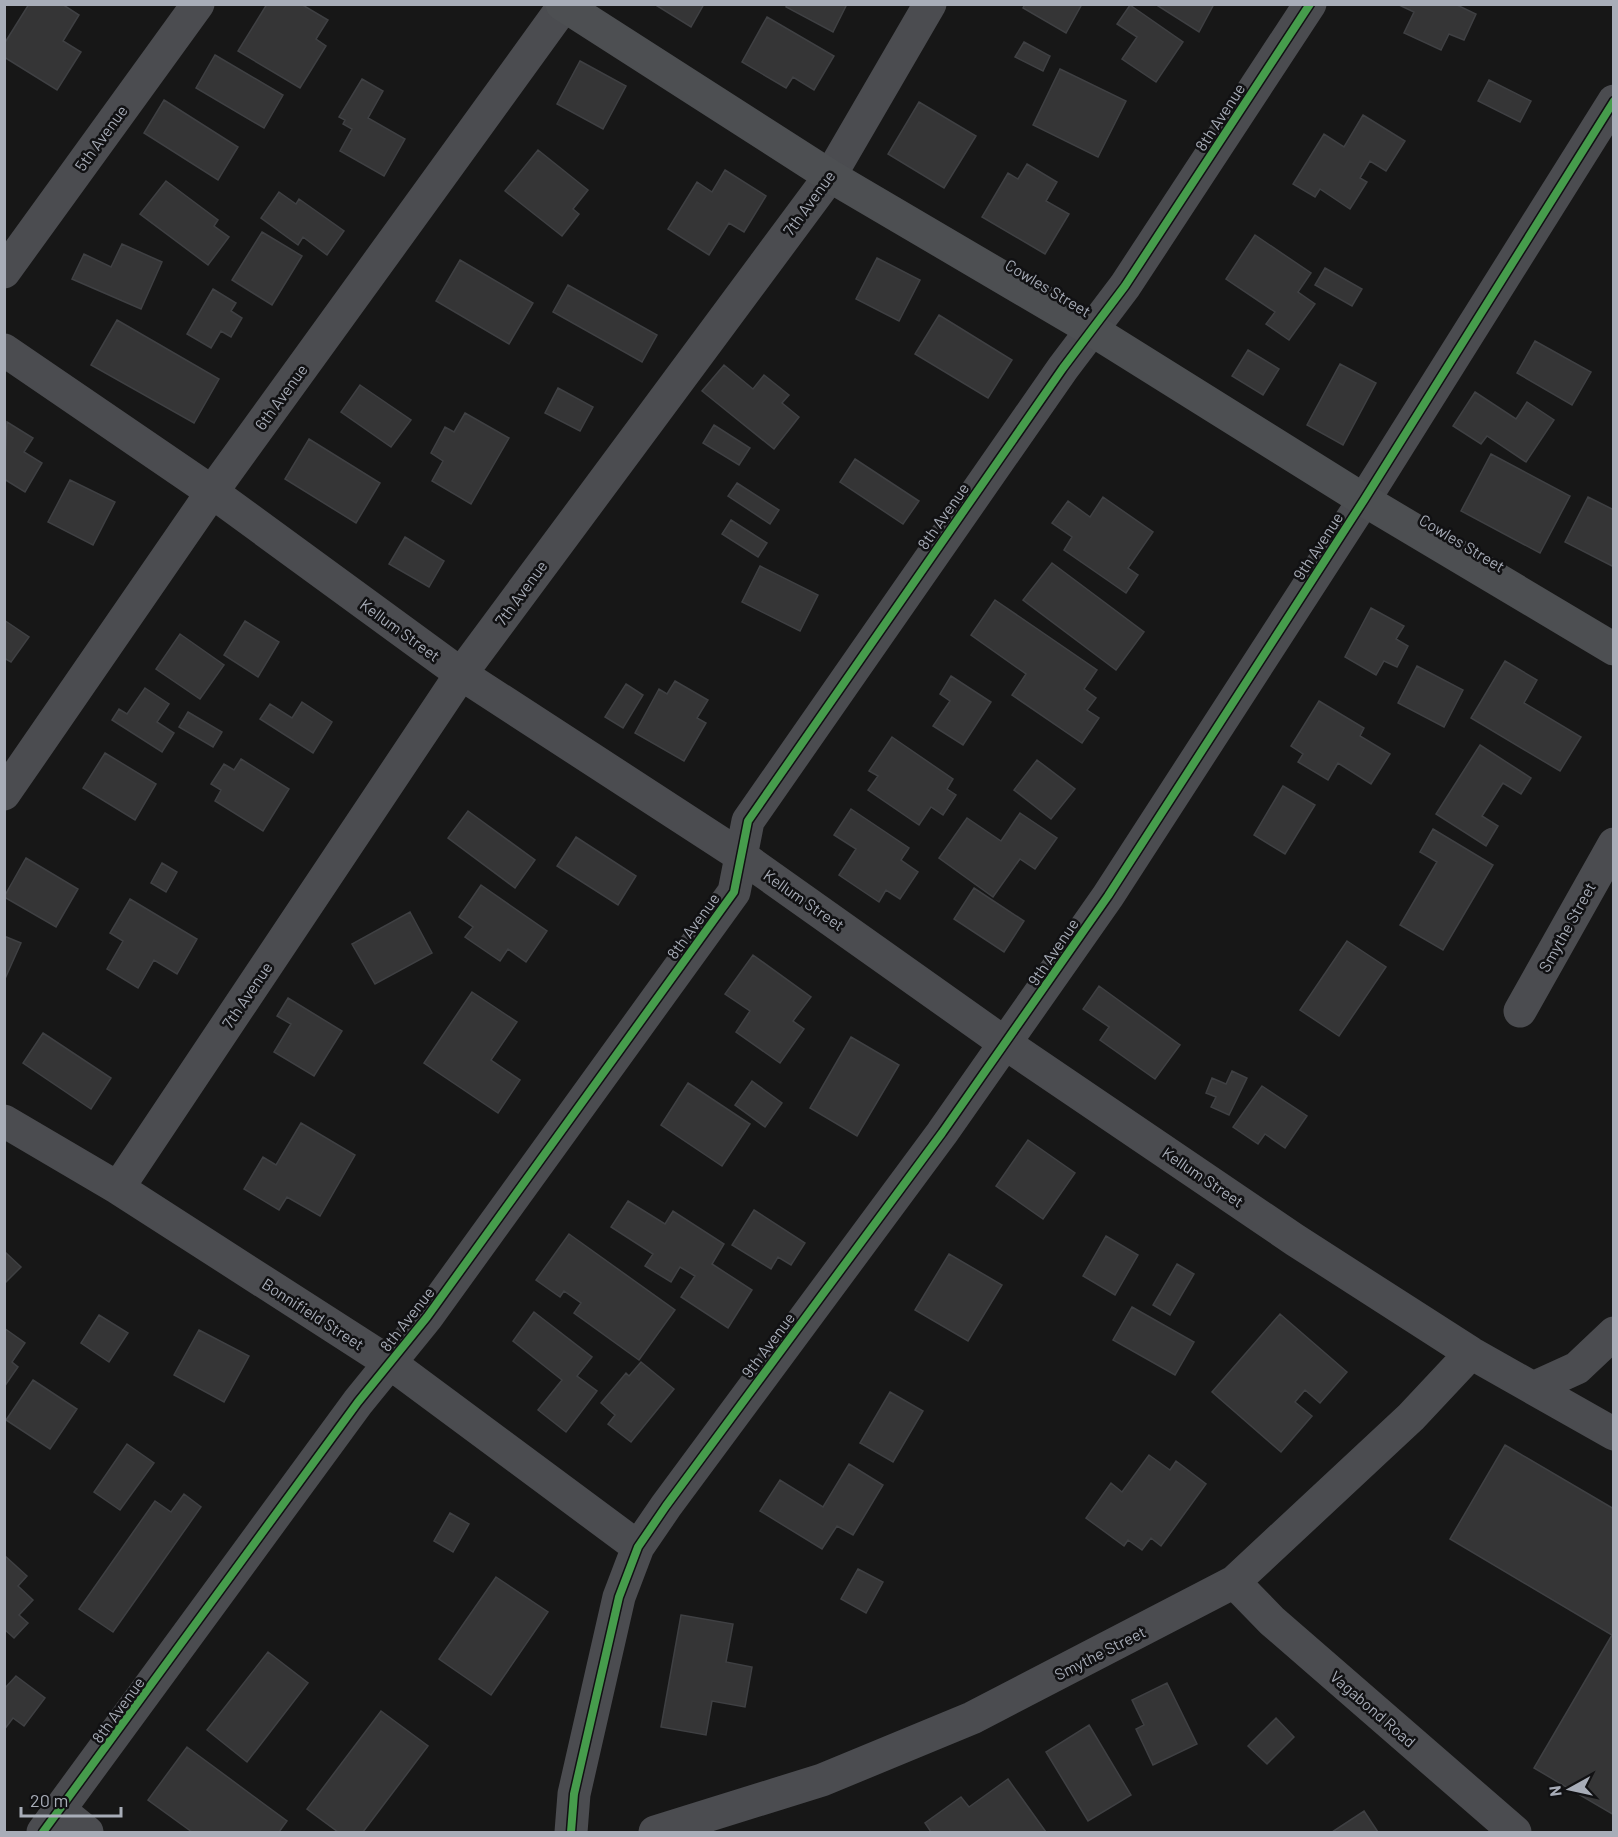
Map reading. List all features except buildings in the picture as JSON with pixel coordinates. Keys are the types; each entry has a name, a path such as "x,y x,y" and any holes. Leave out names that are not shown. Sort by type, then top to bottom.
{"main road":[{"name":"Cowles Street","path":"564,5 830,176 1092,330 1364,500 1614,649"}],"street":[{"name":"5th Avenue","path":"4,272 198,4"},
{"name":"7th Avenue","path":"118,1188 461,674 830,176 930,4"},
{"name":"8th Avenue","path":"52,1822 357,1402 427,1317 734,892 748,821 1125,286 1310,4"},
{"name":"6th Avenue","path":"4,794 212,492 564,5"},
{"name":"9th Avenue","path":"571,1833 574,1794 619,1597 638,1547 1006,1044 1108,896 1364,500 1614,101"},
{"name":"Kellum Street","path":"4,350 212,492 461,674 741,856 1006,1044 1295,1240 1471,1353 1614,1434"},
{"name":"Smythe Street","path":"1520,1011 1614,844"},
{"name":"Bonnifield Street","path":"4,1121 118,1188 390,1363 638,1547"},
{"path":"1533,1388 1577,1368 1614,1333"},
{"name":"Smythe Street","path":"655,1833 822,1780 972,1718 1234,1582 1411,1417 1471,1353"},
{"name":"Vagabond Road","path":"1234,1582 1272,1621 1515,1833"},
{"path":"52,1822 87,1833"}],"cycle path":[{"path":"43,1832 358,1402 427,1317 734,892 748,821 1063,368 1125,286 1310,4"},
{"path":"571,1832 574,1794 619,1597 638,1547 942,1133 1108,896 1364,500 1614,101"}]}
